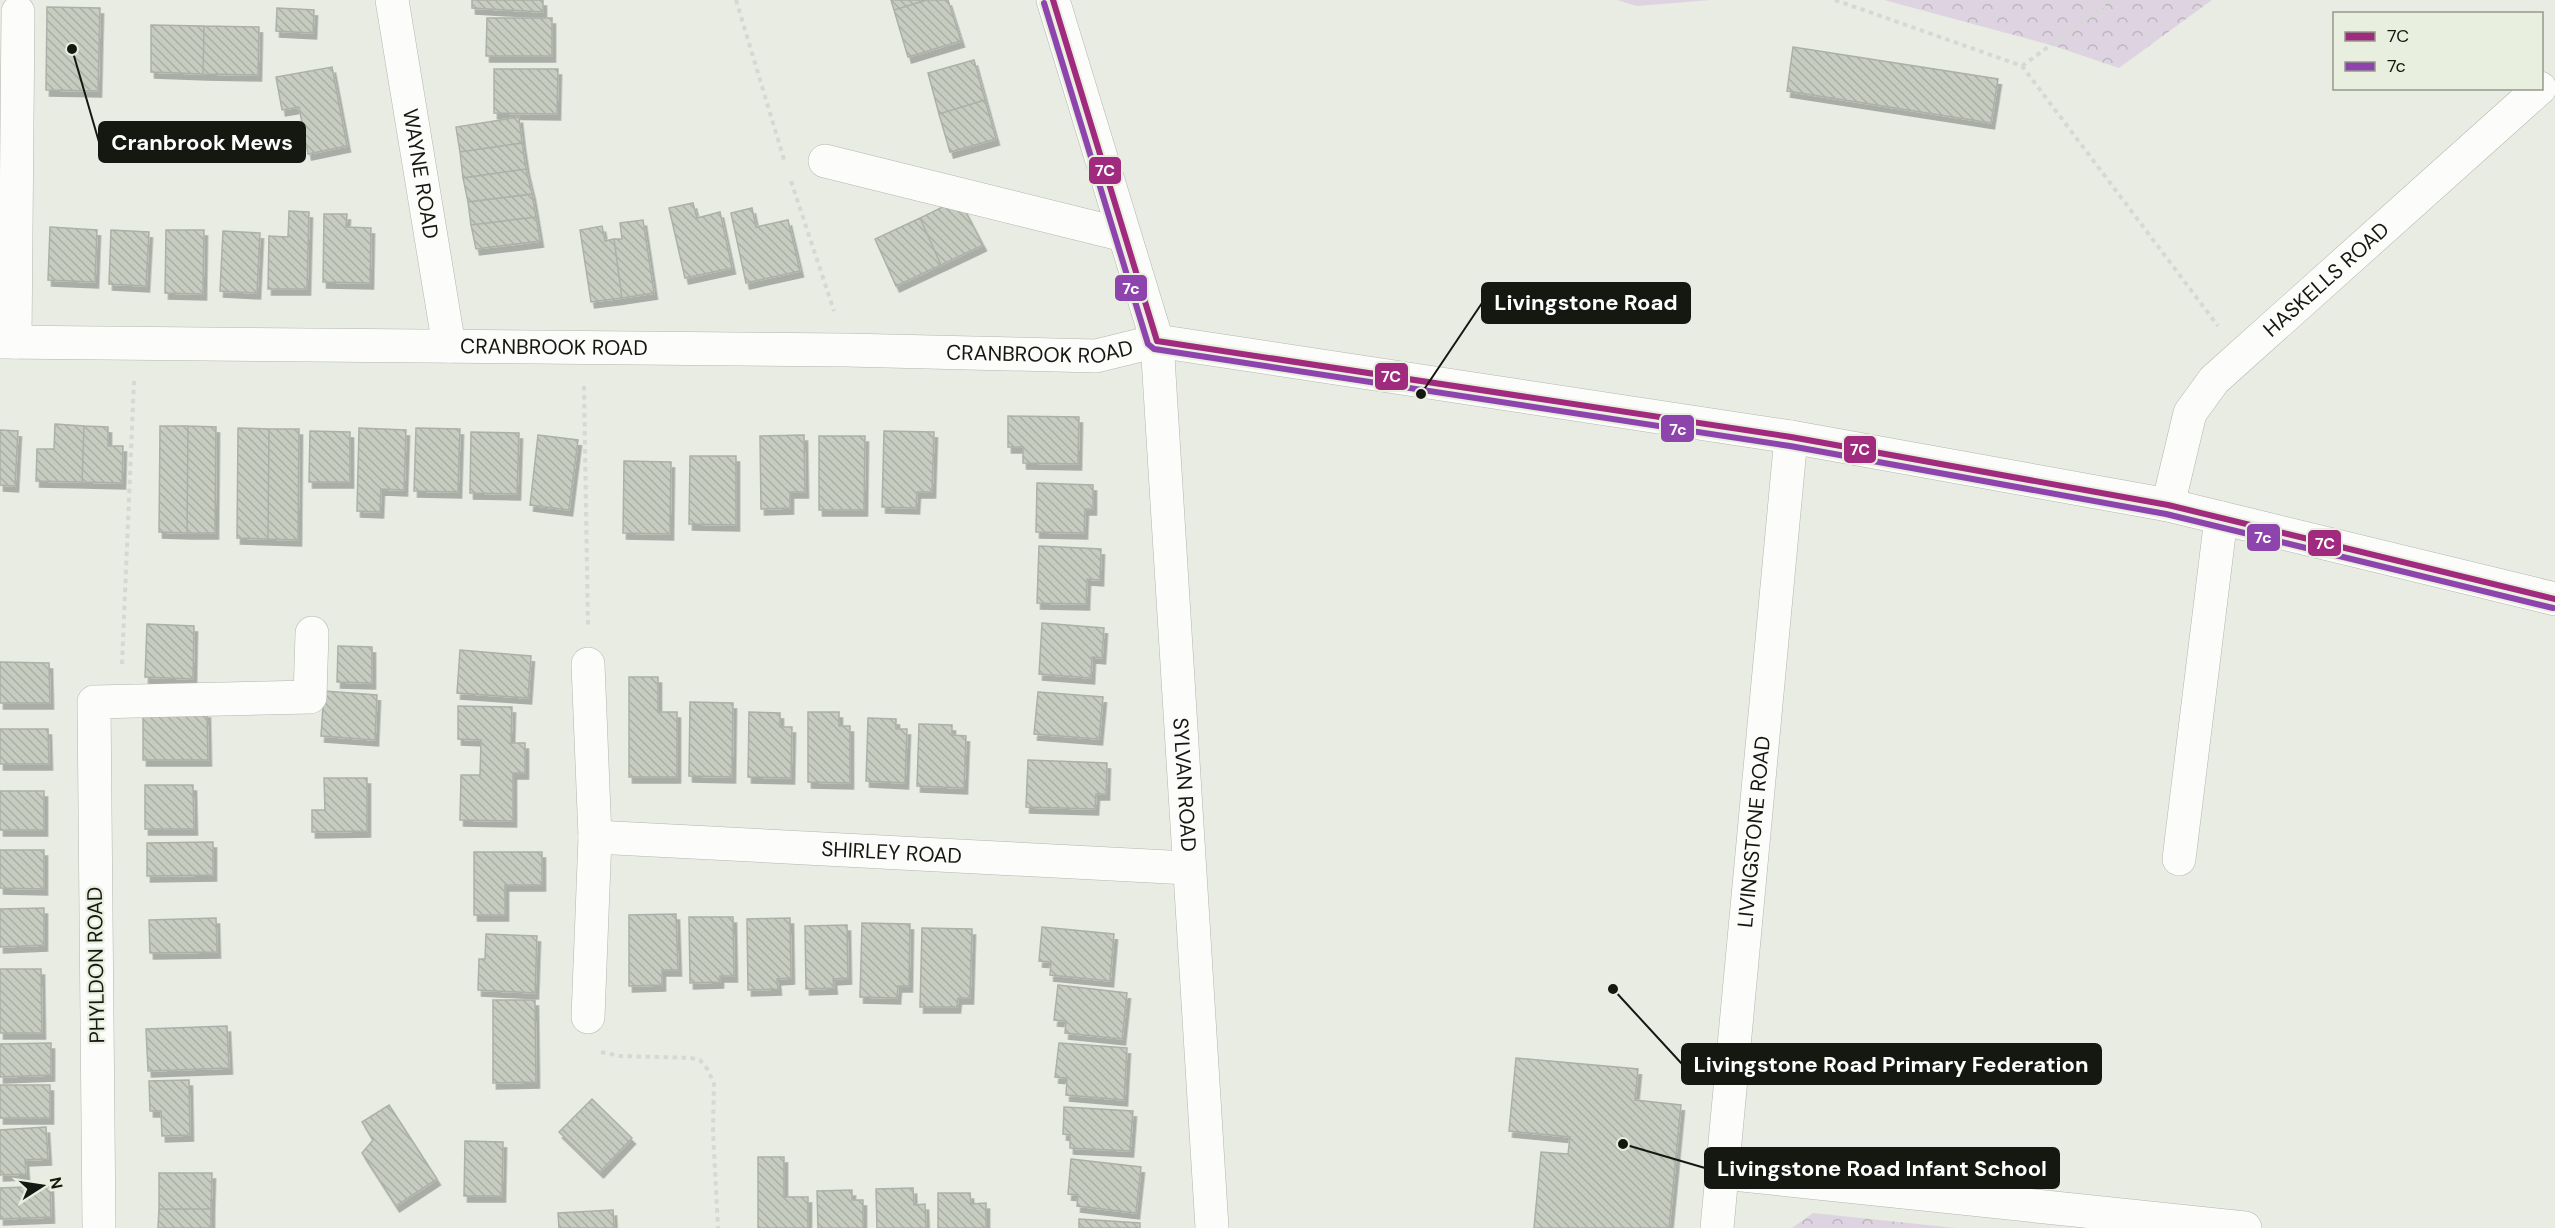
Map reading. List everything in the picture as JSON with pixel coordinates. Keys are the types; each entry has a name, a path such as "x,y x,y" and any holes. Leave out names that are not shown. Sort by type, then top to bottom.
{"street":[{"name":"WAYNE ROAD","path":"392,0 449,346"},
{"name":"SYLVAN ROAD","path":"1053,0 1157,341 1212,1228"},
{"path":"8,342 18,12"},
{"name":"HASKELLS ROAD","path":"2543,86 2555,75"},
{"name":"HASKELLS ROAD","path":"2168,505 2190,413 2214,380 2539,90"},
{"path":"825,161 1124,235"},
{"name":"CRANBROOK ROAD","path":"8,342 846,350 1096,356 1157,341 1791,436 2168,505 2555,599"},
{"name":"LIVINGSTONE ROAD","path":"1718,1228 1791,436"},
{"path":"2179,859 2220,518"},
{"path":"94,702 310,697 312,633"},
{"path":"588,664 595,837 588,1017"},
{"name":"PHYLDON ROAD","path":"94,702 99,1228"},
{"name":"SHIRLEY ROAD","path":"595,837 1188,868"},
{"path":"1723,1173 2245,1228"}],"path":[{"path":"1835,0 2022,66 2241,356"},
{"path":"2022,66 2112,0"},
{"path":"94,702 123,663 135,342"},
{"path":"584,347 588,664"},
{"path":"588,1017 591,1043 603,1054 691,1058 700,1060 708,1070 714,1084 713,1131 718,1228"}],"green space":[{"path":"1617,0 1711,0 1637,6"},
{"path":"1884,0 2212,0 2119,68 2054,46"},
{"path":"1813,1213 1956,1228 1792,1228"}],"building":[{"path":"472,0 543,0 543,12 472,8"},
{"path":"891,0 927,0 894,10"},
{"path":"927,0 948,0 961,41 908,57 894,10"},
{"path":"47,7 100,8 98,91 46,90"},
{"path":"277,8 314,10 313,33 276,31"},
{"path":"487,18 552,18 552,56 486,56"},
{"path":"151,25 204,26 203,74 151,72"},
{"path":"204,26 259,27 258,75 203,74"},
{"path":"1793,47 1998,79 1991,123 1787,91"},
{"path":"974,60 985,100 939,114 928,73"},
{"path":"332,67 347,146 308,154 299,107 282,110 276,77"},
{"path":"494,69 558,69 557,114 494,113"},
{"path":"985,100 996,139 950,152 939,114"},
{"path":"519,117 522,143 460,152 456,127"},
{"path":"522,143 526,169 463,178 460,152"},
{"path":"526,169 532,194 468,202 463,178"},
{"path":"532,194 536,217 471,225 468,202"},
{"path":"959,199 983,245 941,265 920,218"},
{"path":"693,203 697,218 720,212 732,268 685,278 669,208"},
{"path":"752,208 756,227 788,220 800,271 746,283 731,213"},
{"path":"289,211 309,212 307,289 268,289 269,236 288,237"},
{"path":"324,214 347,214 346,227 371,228 370,283 323,282"},
{"path":"536,217 540,241 476,249 471,225"},
{"path":"920,218 941,265 896,286 875,239"},
{"path":"643,220 654,293 622,298 614,239 622,239 620,223"},
{"path":"602,226 605,241 614,239 622,298 591,302 580,230"},
{"path":"50,227 97,230 95,282 48,280"},
{"path":"111,230 149,232 146,286 109,284"},
{"path":"166,230 204,230 203,294 165,293"},
{"path":"223,231 260,233 257,293 220,291"},
{"path":"1008,416 1079,417 1078,464 1023,463 1023,447 1008,447"},
{"path":"55,424 84,426 82,482 36,481 37,449 54,449"},
{"path":"84,426 108,427 108,446 123,446 122,483 82,482"},
{"path":"160,426 188,426 187,533 159,532"},
{"path":"188,426 216,427 215,533 187,533"},
{"path":"238,428 269,429 268,539 237,538"},
{"path":"359,428 406,430 404,490 381,489 380,512 357,511"},
{"path":"416,428 460,429 458,492 414,491"},
{"path":"269,429 299,429 298,540 268,539"},
{"path":"0,430 18,431 15,486 0,485"},
{"path":"310,431 350,432 350,482 309,482"},
{"path":"884,431 934,432 932,492 917,492 916,508 882,507"},
{"path":"471,432 519,433 517,494 470,493"},
{"path":"538,435 578,440 569,510 530,505"},
{"path":"804,435 805,492 790,492 790,508 761,509 760,436"},
{"path":"819,436 865,436 864,510 819,510"},
{"path":"690,456 736,456 736,525 689,524"},
{"path":"624,461 671,462 670,534 623,533"},
{"path":"1037,483 1093,485 1093,509 1085,509 1084,533 1036,532"},
{"path":"1039,546 1101,549 1100,580 1087,579 1086,604 1037,603"},
{"path":"1042,623 1104,628 1102,658 1092,657 1091,678 1039,674"},
{"path":"147,624 194,626 193,679 145,677"},
{"path":"338,646 372,647 372,683 337,682"},
{"path":"460,650 531,656 528,698 457,693"},
{"path":"0,662 49,663 50,703 0,703"},
{"path":"629,677 658,677 658,712 677,712 677,777 629,777"},
{"path":"324,691 377,695 375,740 321,736"},
{"path":"1038,692 1103,697 1099,739 1034,734"},
{"path":"690,702 733,703 732,777 689,776"},
{"path":"458,706 512,707 511,743 525,743 525,773 513,773 513,821 460,820 461,775 480,775 481,740 458,739"},
{"path":"207,712 208,760 143,760 143,713"},
{"path":"749,712 780,713 780,727 792,727 791,778 748,777"},
{"path":"808,712 839,712 839,726 850,726 850,783 808,782"},
{"path":"868,718 896,719 896,729 907,729 905,783 866,781"},
{"path":"919,724 952,725 952,735 966,736 964,788 917,786"},
{"path":"0,729 48,729 49,764 0,764"},
{"path":"1028,760 1107,763 1106,794 1096,794 1095,809 1026,807"},
{"path":"324,778 367,778 367,831 312,832 312,810 325,810"},
{"path":"145,785 193,785 194,829 145,829"},
{"path":"0,791 44,791 44,830 0,830"},
{"path":"213,842 213,875 147,876 147,843"},
{"path":"0,850 44,850 44,889 0,888"},
{"path":"474,852 542,852 542,885 505,885 505,915 474,915"},
{"path":"44,908 44,945 0,947 0,909"},
{"path":"676,914 678,970 662,970 662,985 629,986 629,915"},
{"path":"689,917 733,917 734,976 720,976 720,982 690,983"},
{"path":"216,918 217,952 150,953 149,920"},
{"path":"790,918 791,978 777,979 778,989 748,990 747,919"},
{"path":"862,923 910,924 909,986 898,986 897,998 860,997"},
{"path":"847,925 848,978 833,979 834,988 806,989 805,926"},
{"path":"1042,927 1114,934 1110,981 1050,975 1051,962 1039,961"},
{"path":"922,928 972,929 970,998 958,998 957,1007 920,1007"},
{"path":"486,934 537,936 535,993 478,990 479,959 485,959"},
{"path":"0,969 41,969 42,1033 0,1033"},
{"path":"1058,985 1127,993 1122,1039 1065,1033 1066,1021 1054,1020"},
{"path":"493,1000 535,1000 536,1082 493,1083"},
{"path":"227,1026 229,1068 148,1071 146,1029"},
{"path":"51,1043 51,1075 0,1077 0,1044"},
{"path":"1059,1043 1127,1048 1124,1100 1066,1095 1067,1078 1055,1077"},
{"path":"1516,1058 1638,1069 1635,1100 1681,1105 1669,1228 1534,1228 1541,1152 1568,1154 1570,1137 1509,1131"},
{"path":"189,1080 190,1135 162,1136 161,1111 150,1111 149,1081"},
{"path":"0,1085 50,1085 50,1118 0,1118"},
{"path":"592,1099 632,1138 600,1172 559,1132"},
{"path":"389,1105 437,1179 396,1206 362,1153 373,1140 362,1122"},
{"path":"1064,1107 1133,1111 1130,1151 1070,1148 1070,1135 1063,1134"},
{"path":"46,1127 48,1159 25,1160 26,1174 0,1175 0,1130"},
{"path":"465,1141 503,1142 502,1196 464,1196"},
{"path":"758,1157 784,1157 784,1197 808,1197 808,1228 758,1228"},
{"path":"1071,1159 1141,1167 1136,1213 1077,1206 1078,1195 1068,1194"},
{"path":"159,1173 212,1173 211,1209 159,1209"},
{"path":"50,1186 51,1217 0,1219 0,1188"},
{"path":"913,1188 914,1205 925,1204 926,1228 877,1228 876,1189"},
{"path":"852,1190 852,1200 863,1200 863,1228 818,1228 817,1191"},
{"path":"938,1193 970,1193 971,1204 986,1203 986,1228 938,1228"},
{"path":"159,1209 211,1209 211,1228 158,1228"},
{"path":"613,1210 614,1228 559,1228 558,1213"},
{"path":"1079,1219 1140,1223 1140,1228 1079,1228"}],"transit line":[{"name":"7C","path":"1053,0 1157,341"},
{"name":"7c","path":"1044,3 1148,344 1154,349 1790,446 2166,514 2553,608"},
{"name":"7C","path":"1157,341 1791,437 2168,505 2555,599"}],"place":[{"name":"Cranbrook Mews","path":"72,49"},
{"name":"Livingstone Road","path":"1421,394"},
{"name":"Livingstone Road Primary Federation","path":"1613,989"},
{"name":"Livingstone Road Infant School","path":"1623,1144"}]}
